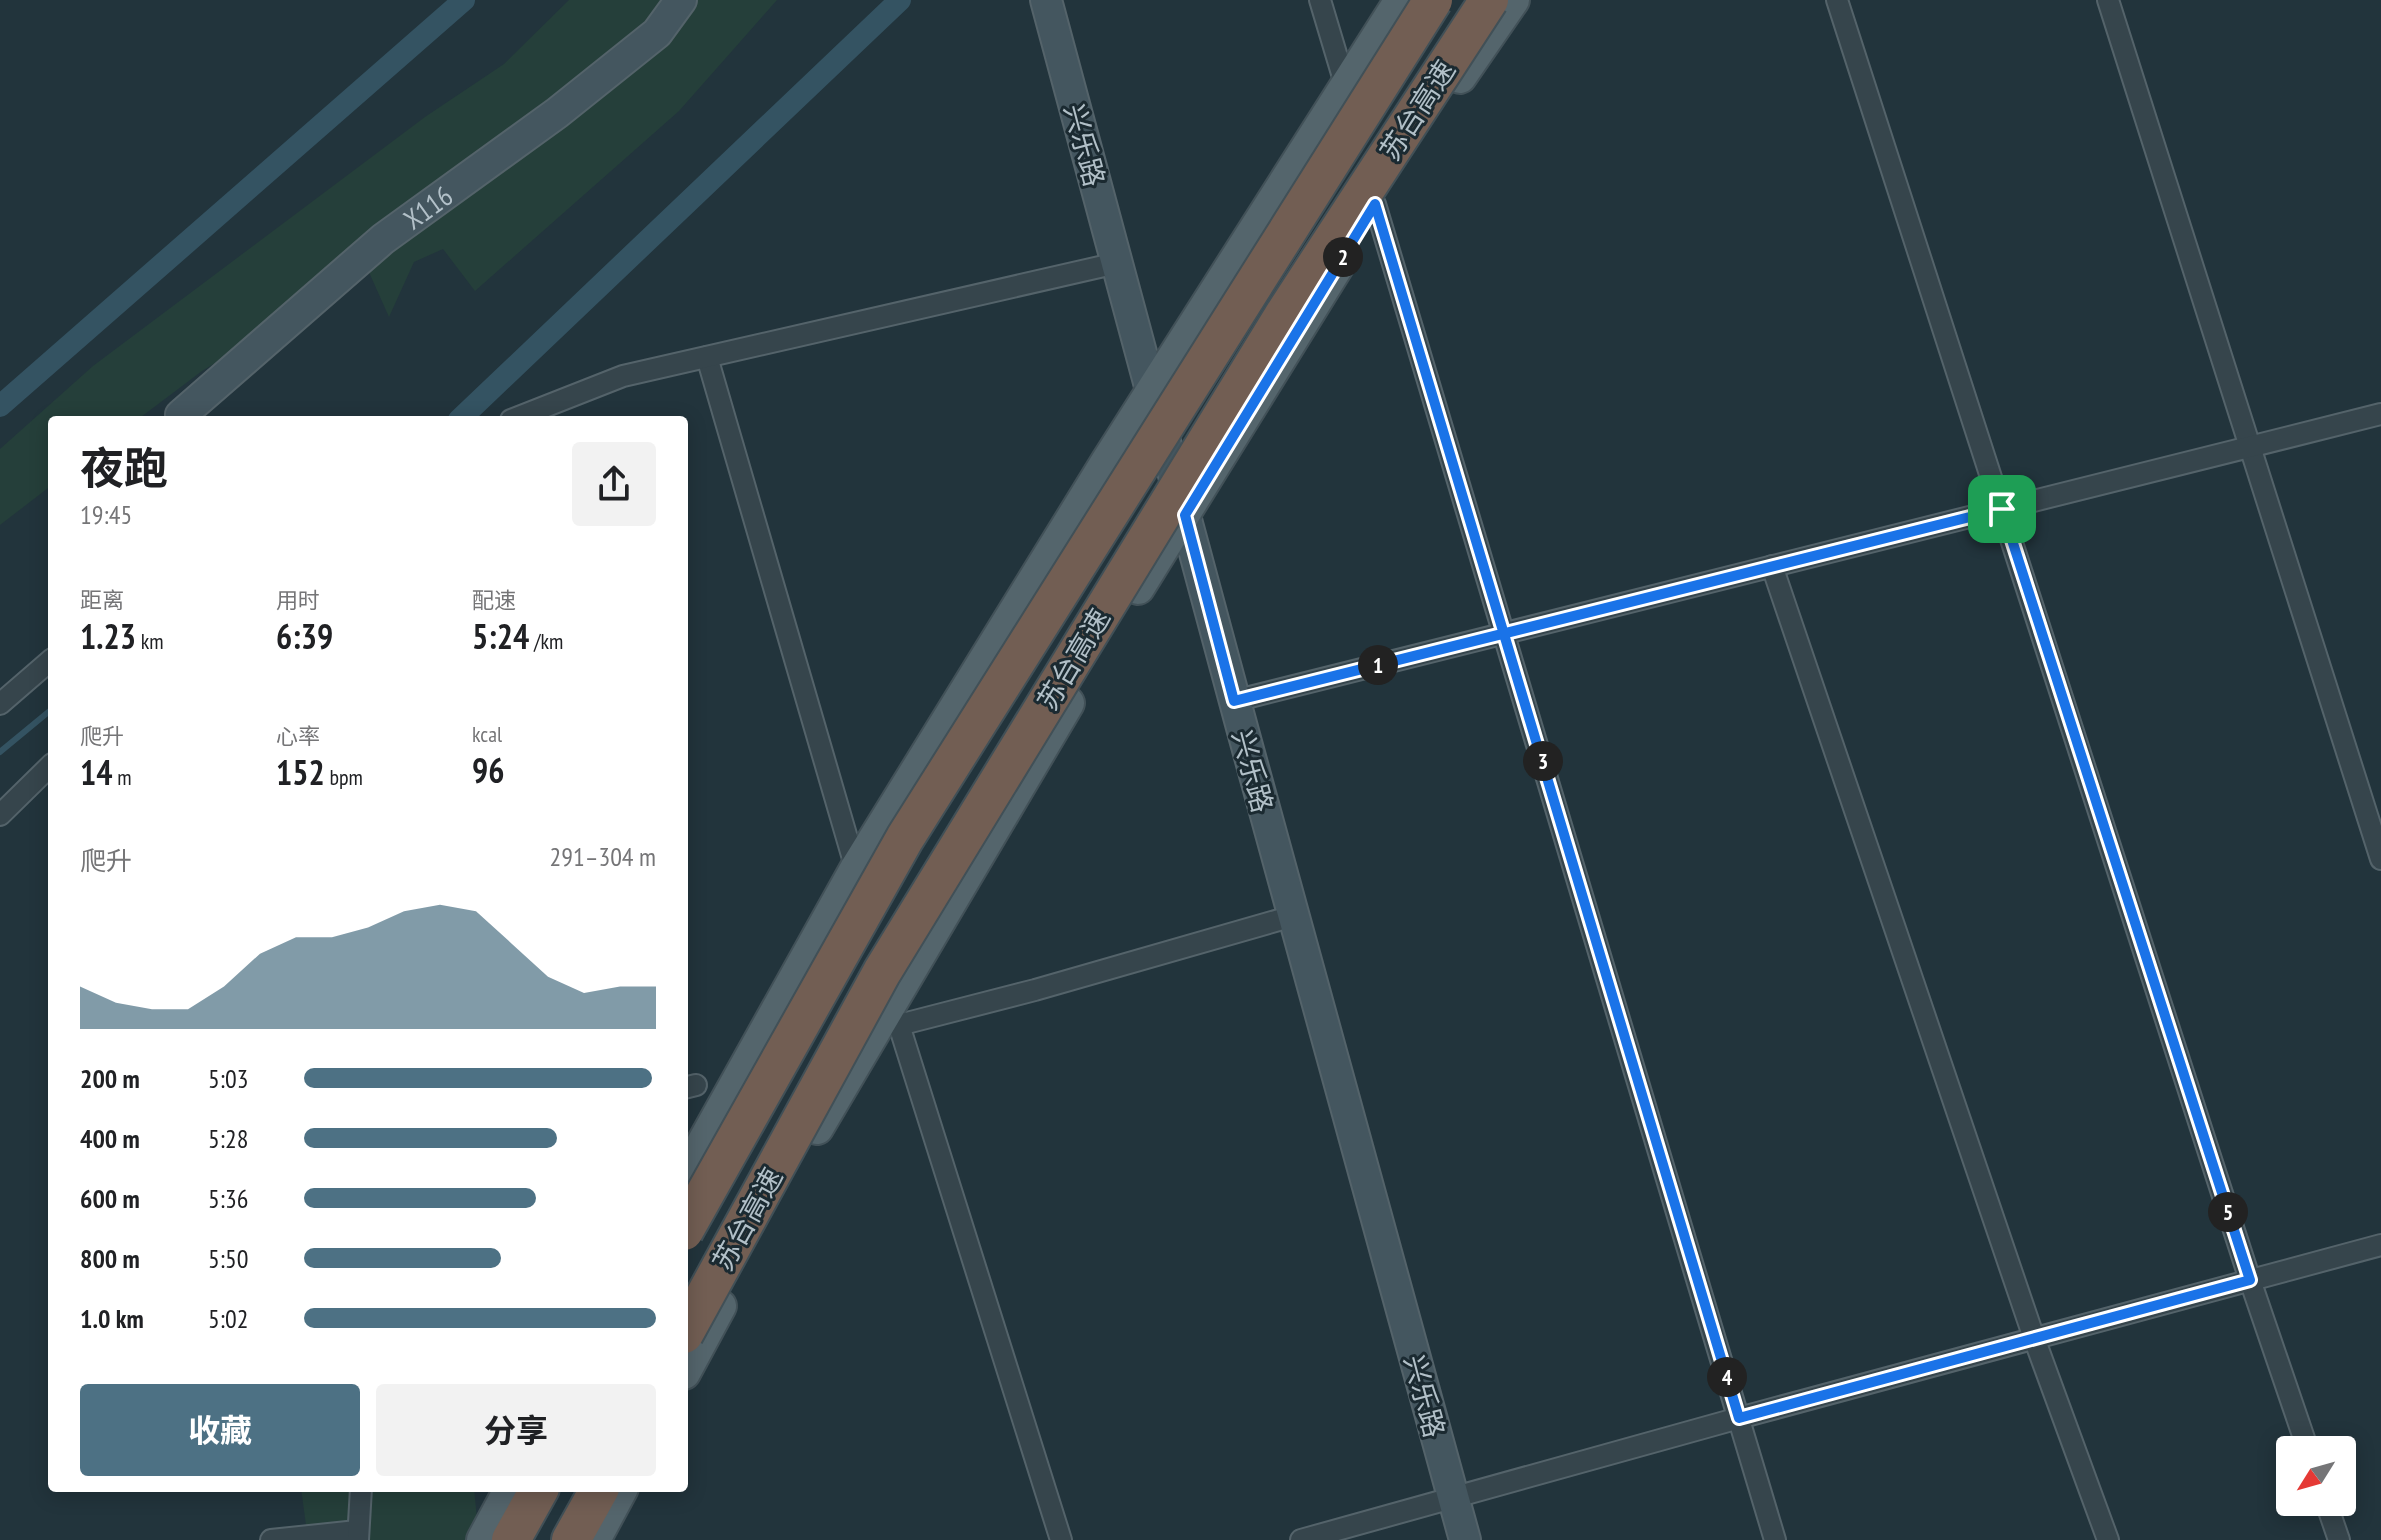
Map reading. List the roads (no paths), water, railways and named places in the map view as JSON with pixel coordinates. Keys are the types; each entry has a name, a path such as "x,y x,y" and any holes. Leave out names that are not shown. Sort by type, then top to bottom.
{"highway":[{"name":"苏台高速","path":"688,1224 905,838 1433,0"},
{"name":"苏台高速","path":"688,1327 882,972 1285,313 1489,0"},
{"path":"511,1540 538,1492"},
{"path":"571,1540 598,1492"}],"main road":[{"name":"X116","path":"181,416 383,239 557,113 657,33 681,0"},
{"name":"兴乐路","path":"1046,0 1234,701 1465,1540"},
{"path":"688,1170 856,869 1152,392 1401,0"},
{"path":"688,1366 812,1136 1100,649 1375,204 1513,0"},
{"path":"483,1540 509,1492"},
{"path":"594,1540 620,1492"}],"street":[{"path":"1320,0 1346,87"},
{"path":"1837,0 2250,1280 2303,1436"},
{"path":"2108,0 2381,859"},
{"path":"1375,204 1775,1540"},
{"path":"521,416 623,376 1117,263"},
{"path":"707,357 856,869"},
{"path":"1234,701 2381,414"},
{"path":"1772,566 2034,1338 2108,1540"},
{"path":"0,704 48,662"},
{"path":"0,815 48,768"},
{"path":"1061,1540 899,1025 1035,990 1293,916"},
{"path":"1301,1540 2381,1245"},
{"path":"271,1540 358,1536 361,1492"},
{"path":"2331,1516 2339,1540"}],"waterway":[{"path":"0,406 464,0"},
{"path":"463,416 900,0"},
{"path":"0,752 48,712"}]}
